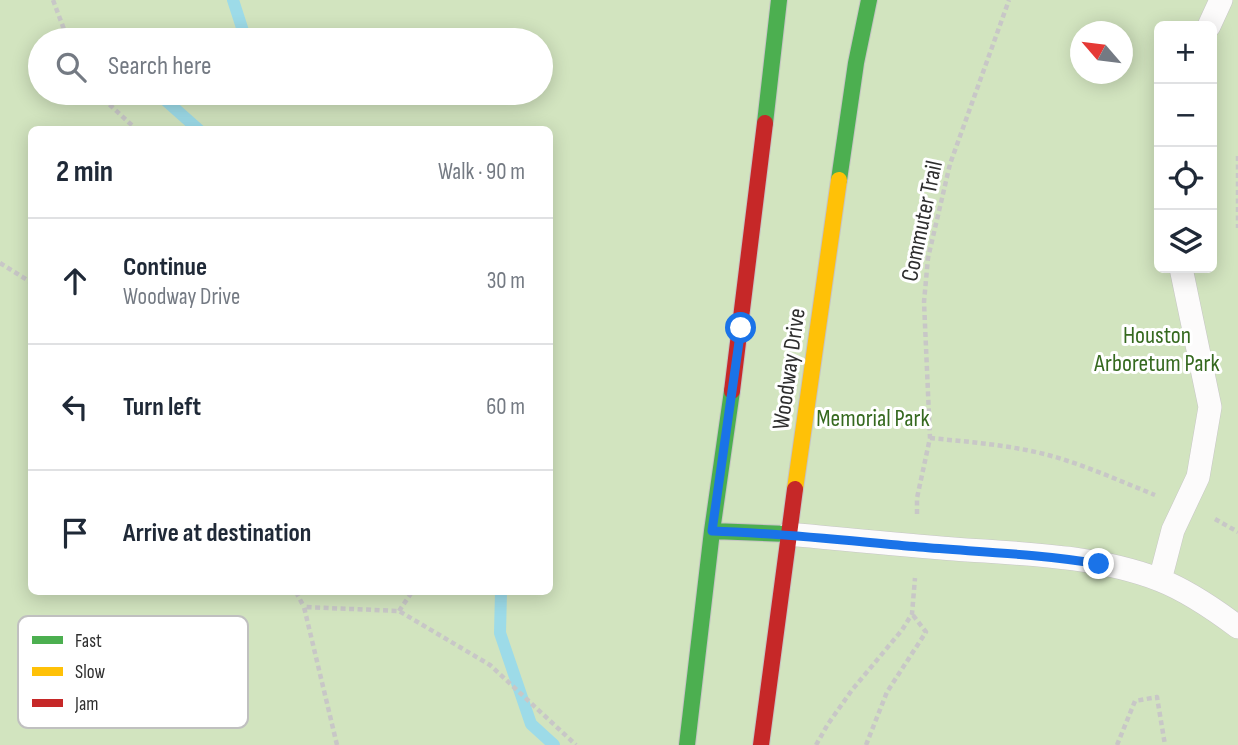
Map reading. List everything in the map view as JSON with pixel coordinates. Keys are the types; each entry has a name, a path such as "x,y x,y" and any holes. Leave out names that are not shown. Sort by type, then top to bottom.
{"main road":[{"path":"687,745 712,531 741,328 779,0"},
{"name":"Woodway Drive","path":"761,745 788,534 856,63 869,0"},
{"path":"712,531 788,534"}],"lane":[{"path":"1211,21 1221,0"},
{"path":"1160,580 1173,530 1198,477 1210,407 1182,273"},
{"path":"788,534 918,547 1056,556 1099,564 1160,580 1209,605 1238,626"}],"path":[{"path":"53,0 64,28"},
{"name":"Commuter Trail","path":"917,498 930,438 923,302 928,258 950,164 1009,0"},
{"path":"110,105 133,126"},
{"path":"1238,156 1238,228"},
{"path":"0,263 28,281"},
{"path":"930,438 998,445 1048,455 1096,471 1215,519 1238,533"},
{"path":"298,595 304,607 337,745"},
{"path":"399,611 410,595"},
{"path":"304,607 399,611 490,665 576,745"},
{"path":"816,745 852,690 912,614 926,632 887,692 866,745"},
{"path":"1117,745 1135,701 1157,697 1165,745"}],"green space":[{"name":"Memorial Park","path":"0,0 1238,0 1238,745 0,745"}],"waterway":[{"path":"233,0 242,28"},
{"path":"171,105 194,126"},
{"path":"501,595 500,633 531,724 554,745"}],"traffic: fast":[{"path":"765,123 779,0"},
{"path":"839,180 856,63 869,0"},
{"path":"687,745 712,531 732,391"},
{"path":"712,531 788,534"}],"traffic: slow":[{"path":"795,489 839,180"}],"traffic: jam":[{"path":"732,391 765,123"},
{"path":"761,745 795,489"}],"route":[{"path":"741,328 712,531 788,534 918,547 1056,556 1099,564"}],"park label":[{"name":"Houston Arboretum Park","path":"1157,349"}]}
